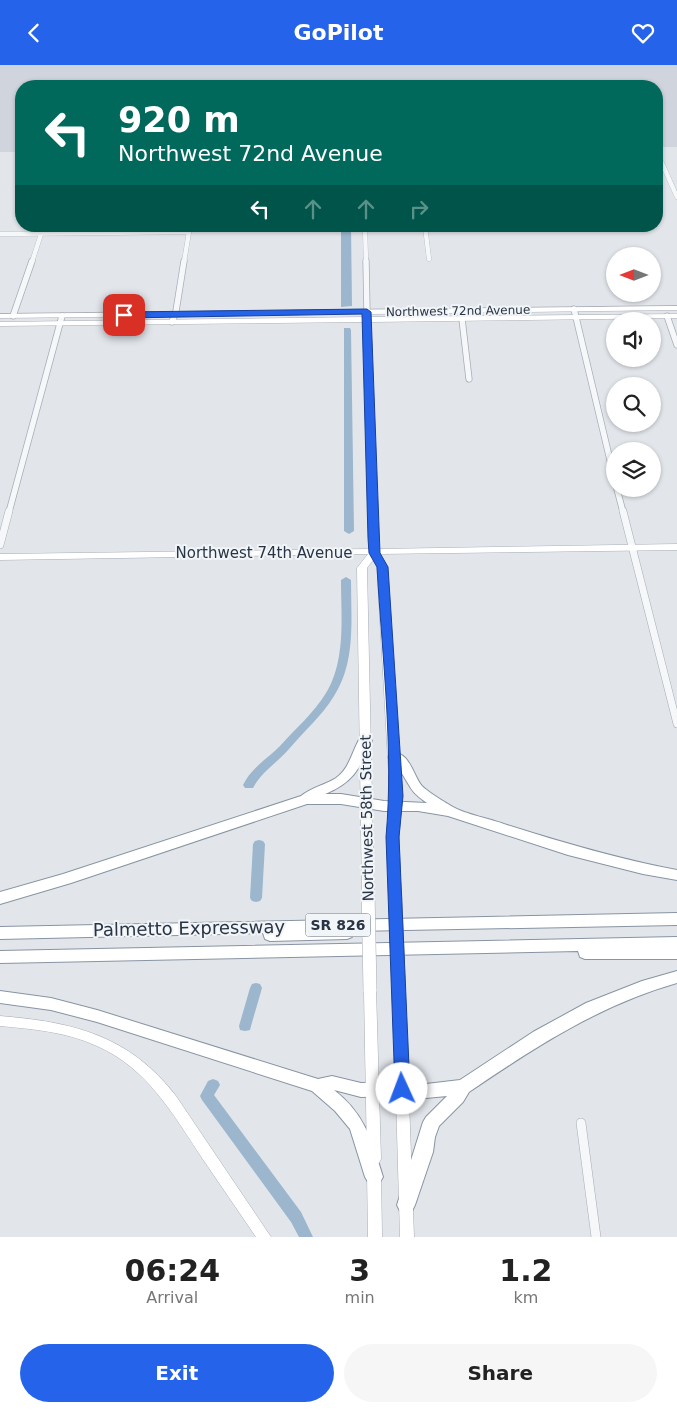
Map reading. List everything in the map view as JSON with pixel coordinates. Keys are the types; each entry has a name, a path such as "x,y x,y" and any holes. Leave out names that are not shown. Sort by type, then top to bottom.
{"highway":[{"path":"306,799 314,791 334,784 349,774 356,765 365,741"},
{"path":"395,757 406,768 417,789 449,811"},
{"path":"0,898 84,873 306,799 341,799 367,804 396,807 418,806 449,811 568,850 643,869 677,875"},
{"name":"Palmetto Expressway","path":"0,933 307,925 677,919"},
{"path":"0,940 677,927"},
{"path":"0,957 677,943"},
{"name":"Palmetto Expressway","path":"0,964 305,957 677,953"},
{"path":"0,997 51,1003 97,1015 318,1086 332,1083 352,1089 435,1091 463,1087 578,1013 621,994 677,977"},
{"path":"318,1086 326,1096 344,1109 358,1127 374,1177"},
{"path":"406,1205 424,1152 429,1129 437,1115 458,1097 463,1087"}],"main road":[{"name":"Northwest 72nd Avenue","path":"367,316 462,319 677,308"},
{"name":"Northwest 72nd Avenue","path":"0,317 61,319 575,313 677,316"},
{"name":"Northwest 58th Street","path":"367,316 374,553 382,567 395,757 394,892 407,1237"},
{"name":"Northwest 72nd Avenue","path":"0,324 61,319"},
{"name":"Northwest 74th Avenue","path":"0,557 121,554 374,553 677,547"},
{"name":"Northwest 58th Street","path":"374,553 362,568 375,1237"},
{"path":"0,1021 50,1026 79,1033 114,1048 139,1066 170,1099 264,1237"}],"street":[{"path":"663,165 677,197"},
{"path":"0,234 189,232 173,318"},
{"name":"Northwest 58th Street","path":"365,232 367,316"},
{"path":"426,232 429,259"},
{"path":"13,316 40,234"},
{"path":"575,313 606,443"},
{"path":"668,316 677,345"},
{"path":"0,545 61,319"},
{"path":"462,319 468,379"},
{"path":"619,497 677,724"},
{"path":"581,1123 596,1237"}],"shaded area":[{"path":"0,65 677,65 677,147 663,147 663,80 15,80 15,152 0,152"}],"water":[{"path":"341,232 351,232 352,306 341,307"}],"waterway":[{"path":"347,330 349,531"},
{"path":"249,785 259,770 282,750 319,709 337,682 346,639 346,580"},
{"path":"256,898 259,844"},
{"path":"245,1026 256,988"},
{"path":"213,1085 207,1096 296,1217 306,1237"}],"route":[{"path":"124,315 367,312 373,538 374,553 382,567 395,757 396,796 393,837 402,1089"}]}
